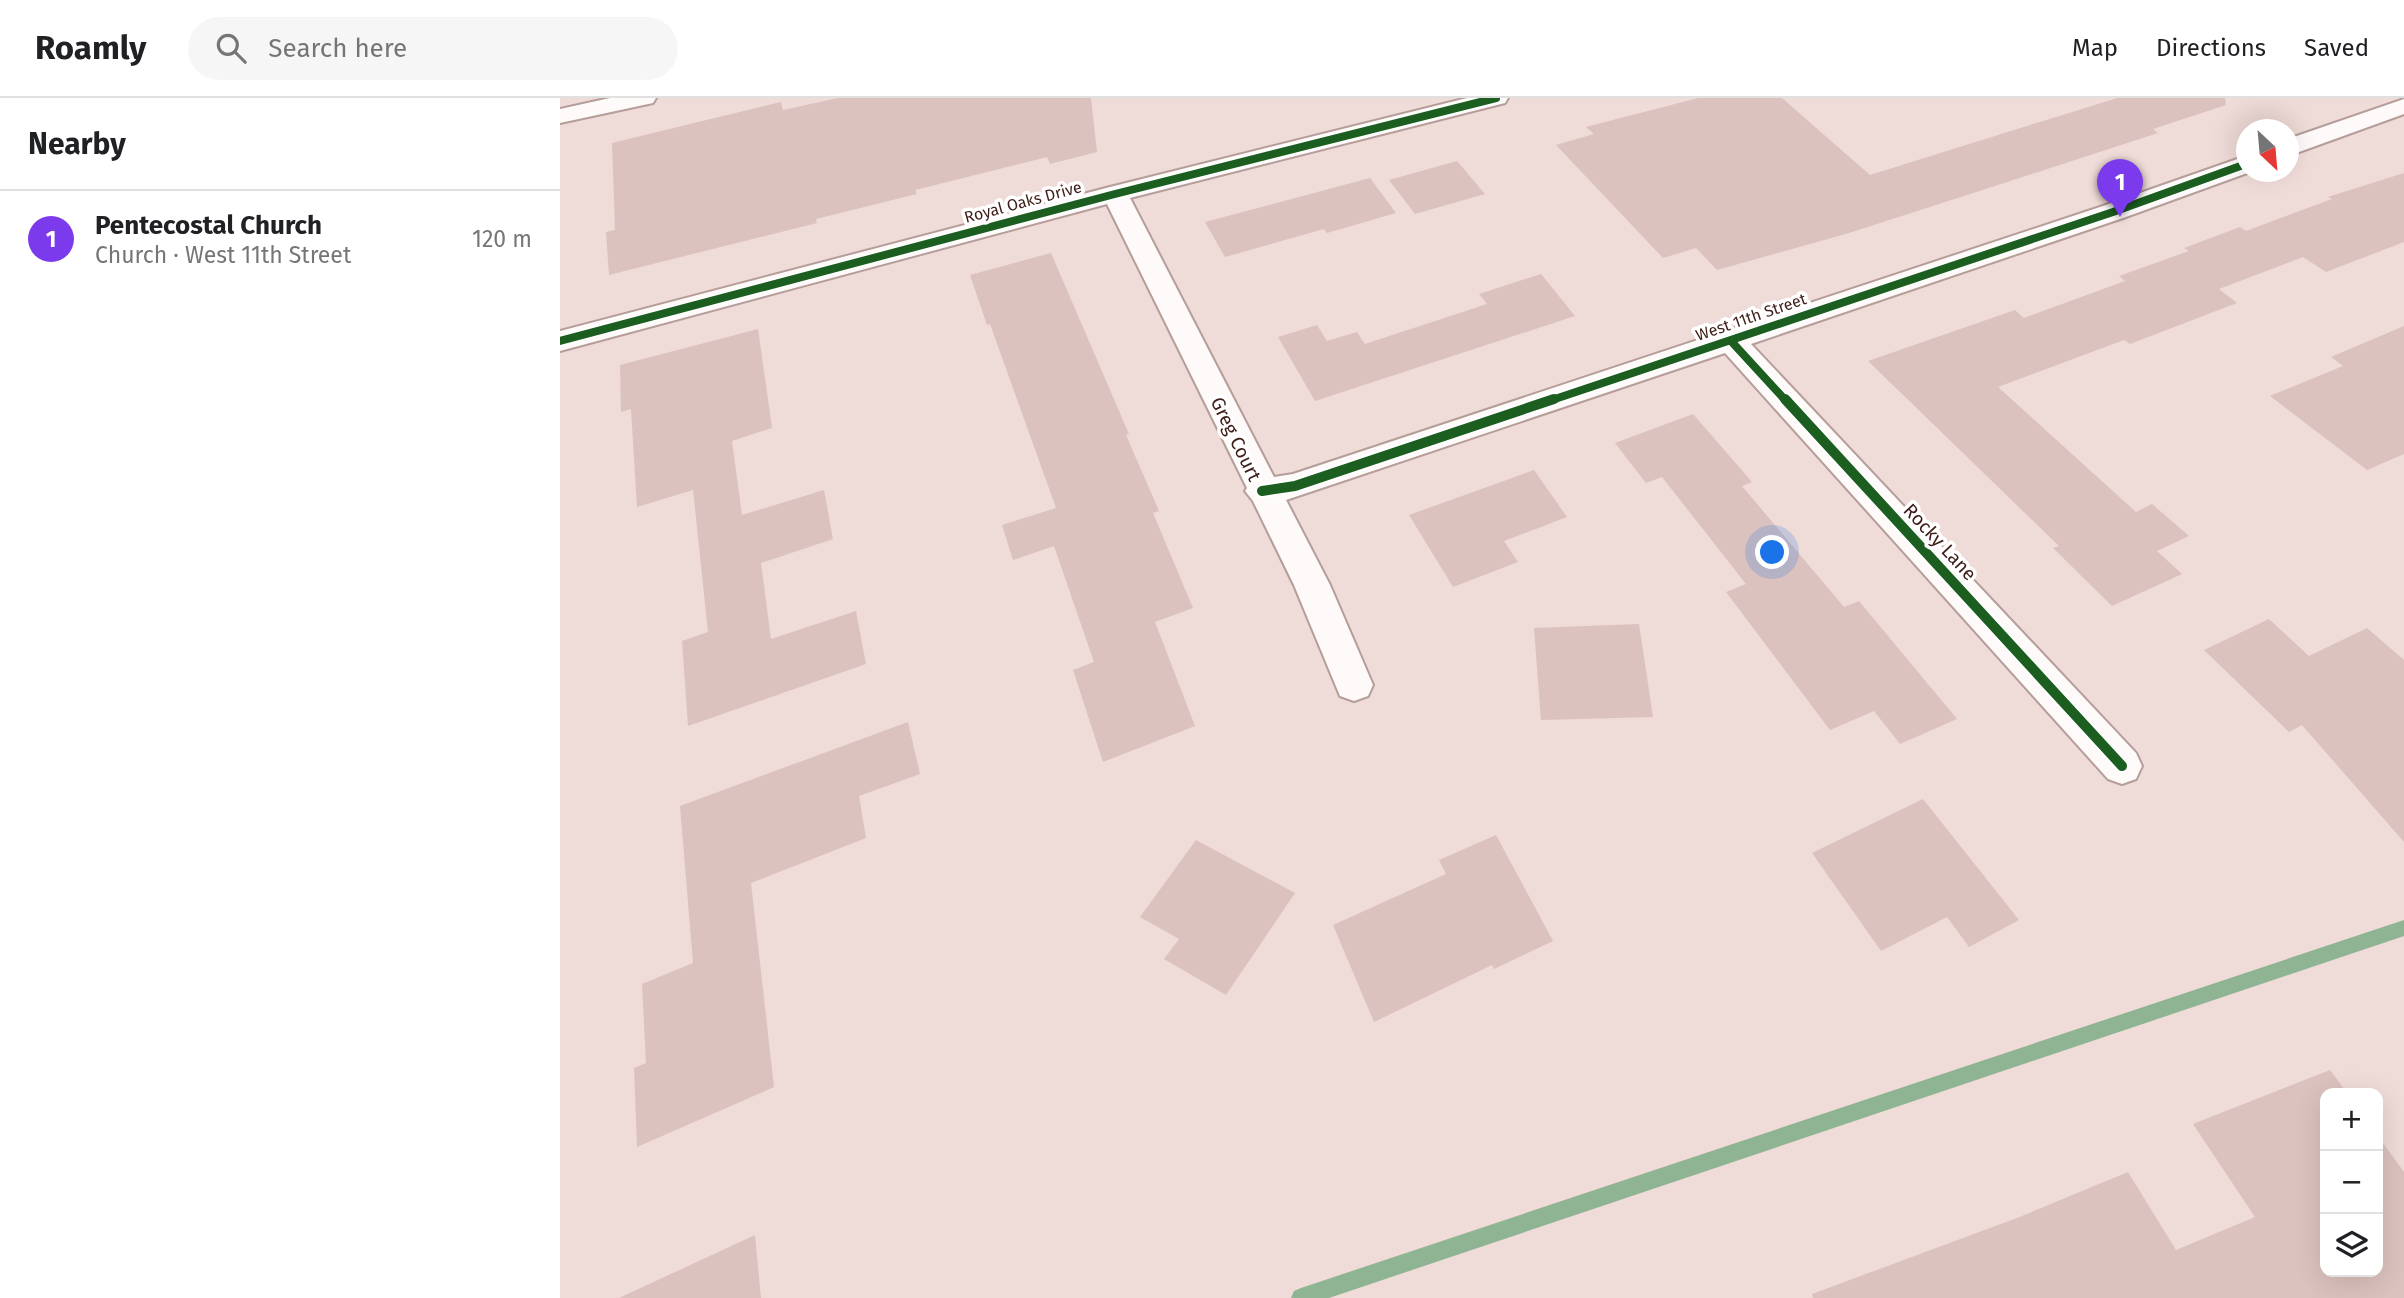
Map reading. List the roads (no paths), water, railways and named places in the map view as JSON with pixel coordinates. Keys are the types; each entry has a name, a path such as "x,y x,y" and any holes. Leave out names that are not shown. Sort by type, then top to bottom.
{"street":[{"path":"560,116 644,98"},
{"name":"Royal Oaks Drive","path":"560,341 1115,194 1496,98"},
{"path":"2299,144 2404,106"},
{"name":"West 11th Street","path":"1262,491 1295,486 2113,212 2236,168"},
{"name":"Greg Court","path":"1115,194 1262,491 1312,585 1354,685"},
{"name":"Rocky Lane","path":"1731,341 2122,766"}],"waterway":[{"path":"1301,1298 2404,928"}],"place":[{"name":"Pentecostal Church","path":"2120,217"}]}
